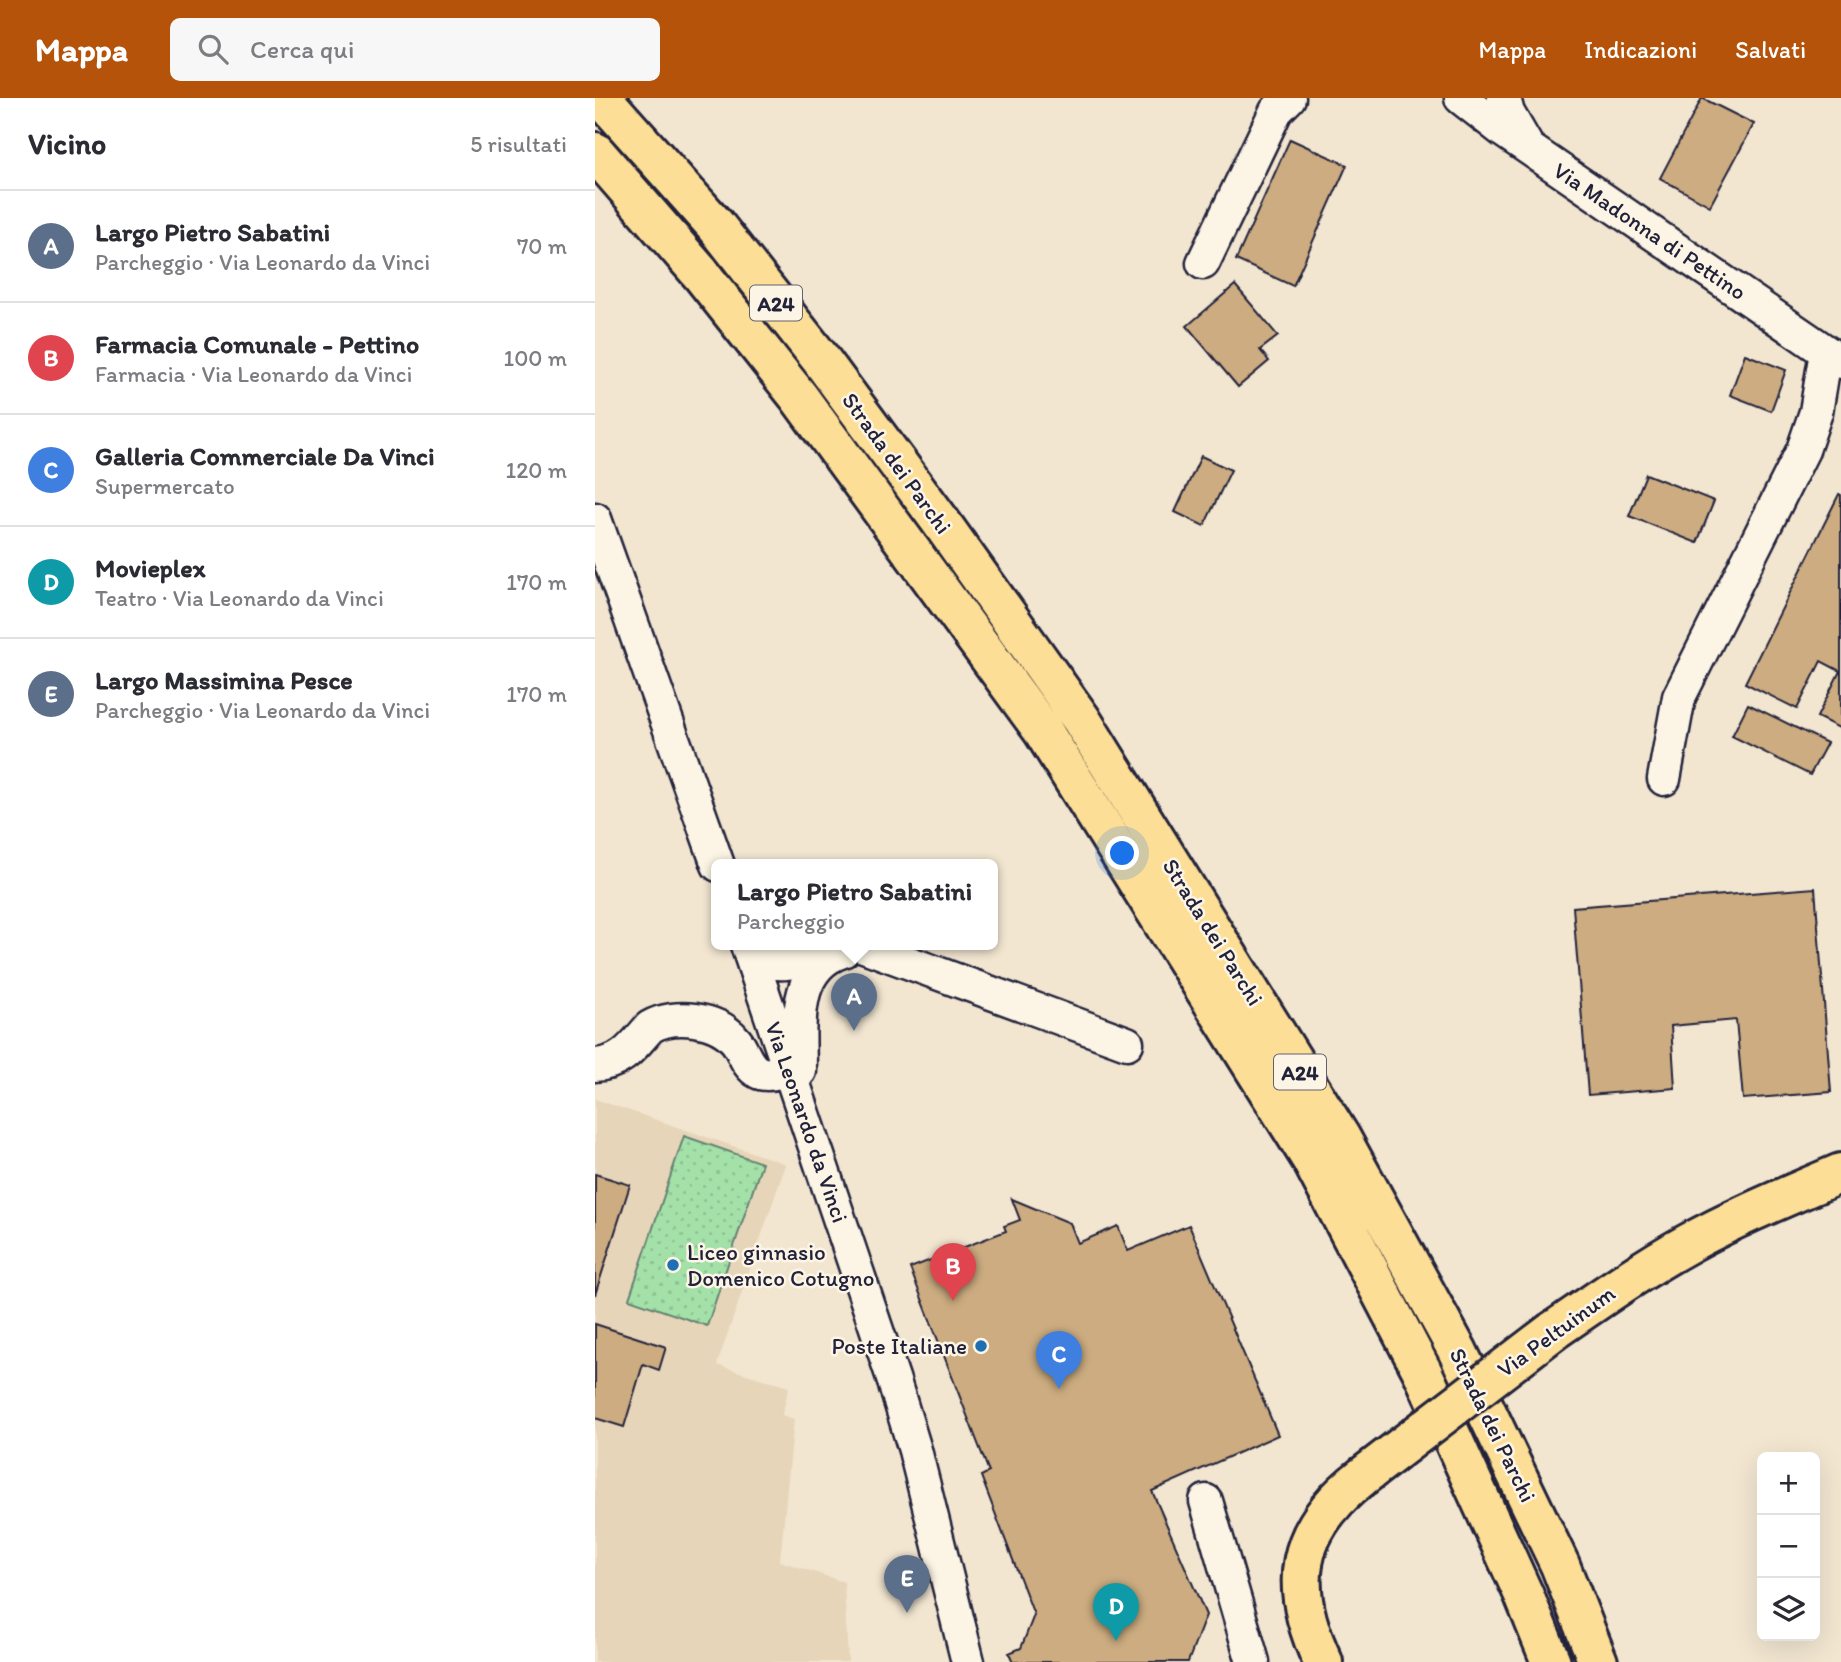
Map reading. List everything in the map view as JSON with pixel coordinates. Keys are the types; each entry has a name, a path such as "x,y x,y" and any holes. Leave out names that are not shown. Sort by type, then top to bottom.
{"main road":[{"name":"Strada dei Parchi","path":"601,98 716,226 819,357 1081,719 1341,1138 1457,1350 1560,1565 1598,1662"},
{"name":"Strada dei Parchi","path":"595,152 701,274 798,396 1043,731 1311,1159 1422,1371 1523,1592 1551,1662"},
{"name":"Via Peltuinum","path":"1323,1662 1313,1639 1303,1602 1302,1568 1311,1538 1335,1500 1553,1331 1637,1273 1745,1214 1841,1173"}],"street":[{"path":"1203,262 1276,111 1289,98"},
{"name":"Via Madonna di Pettino","path":"1461,98 1529,148 1834,357"},
{"path":"1504,98 1517,131 1529,148"},
{"path":"1664,779 1679,697 1803,450 1834,357"},
{"path":"595,519 718,859"},
{"name":"Via Leonardo da Vinci","path":"749,950 915,1450 968,1662"},
{"path":"751,950 757,958 773,964 854,950"},
{"path":"801,1100 800,1026 804,990 810,976 833,955 856,950"},
{"path":"863,950 1127,1043"},
{"path":"595,1065 609,1064 619,1059 650,1027 675,1019 704,1022 725,1031 735,1040 748,1063 758,1072 771,1074 790,1068"},
{"path":"1206,1502 1253,1662"}],"shaded area":[{"name":"Liceo ginnasio Domenico Cotugno","path":"595,1099 786,1164 717,1365 789,1387 782,1415 794,1419 780,1561 844,1582 848,1662 595,1662"}],"green space":[{"path":"684,1136 762,1163 707,1326 629,1299"}],"building":[{"path":"1702,98 1754,124 1710,206 1660,178"},
{"path":"1290,139 1347,165 1293,286 1236,260"},
{"path":"1235,285 1278,336 1260,350 1269,361 1238,387 1187,326"},
{"path":"1745,354 1786,370 1771,411 1730,395"},
{"path":"1201,456 1231,470 1204,526 1175,512"},
{"path":"1646,474 1714,501 1697,543 1629,516"},
{"path":"1839,494 1841,729 1817,717 1840,671 1821,661 1797,709 1745,683"},
{"path":"1748,704 1827,743 1810,775 1732,736"},
{"path":"1815,888 1831,1092 1743,1099 1736,1020 1671,1026 1675,1088 1588,1095 1573,907"},
{"path":"595,1174 630,1185 595,1295"},
{"path":"1012,1199 1070,1223 1078,1243 1118,1226 1128,1251 1189,1225 1278,1435 1152,1491 1206,1615 1188,1662 1013,1662 1009,1653 1021,1648 1034,1615 981,1476 989,1472 910,1268 1006,1231 1004,1226 1020,1220"},
{"path":"595,1324 666,1347 659,1370 643,1364 624,1427 595,1418"}],"place":[{"name":"Largo Pietro Sabatini","path":"854,1031"},
{"name":"Liceo ginnasio Domenico Cotugno","path":"673,1265"},
{"name":"Farmacia Comunale - Pettino","path":"953,1301"},
{"name":"Poste Italiane","path":"981,1346"},
{"name":"Galleria Commerciale Da Vinci","path":"1059,1389"},
{"name":"Largo Massimina Pesce","path":"907,1613"},
{"name":"Movieplex","path":"1116,1641"}]}
